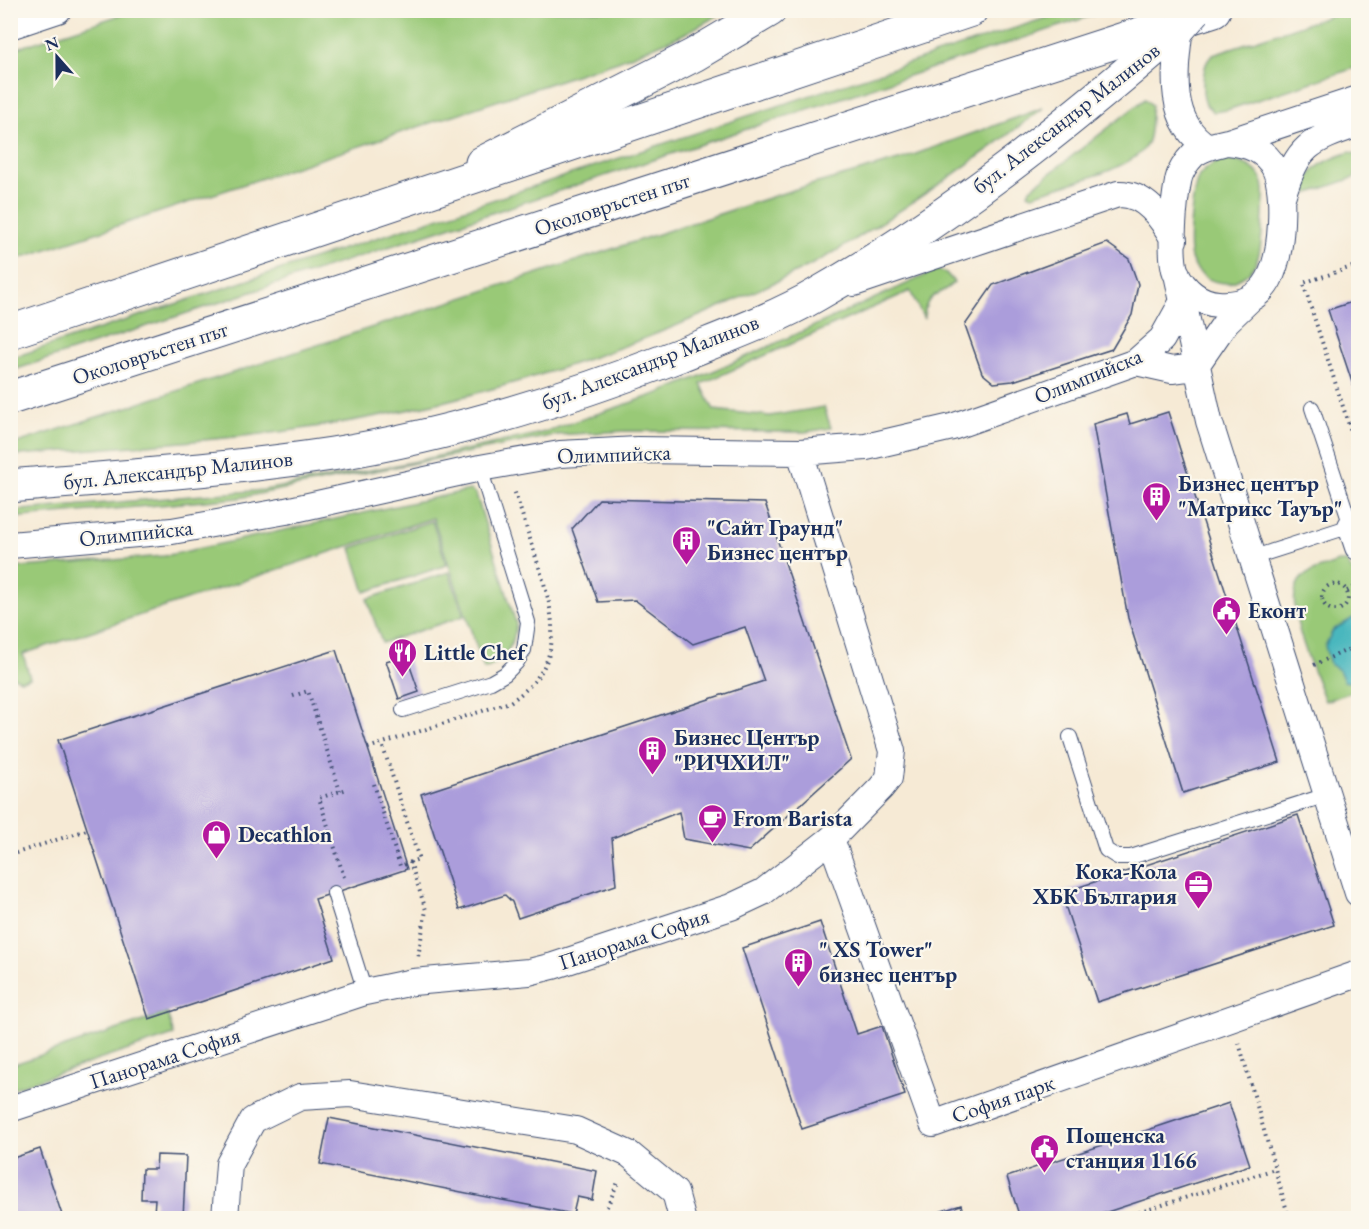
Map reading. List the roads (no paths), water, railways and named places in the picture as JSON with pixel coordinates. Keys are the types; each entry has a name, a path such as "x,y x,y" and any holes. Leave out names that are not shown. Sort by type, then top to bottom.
{"main road":[{"path":"418,195 694,55 770,10"},
{"path":"10,333 971,10"},
{"name":"Околовръстен път","path":"10,398 1214,10"},
{"name":"бул. Александър Малинов","path":"10,486 267,463 334,453 458,428 557,400 635,372 814,297 1015,163 1187,19"},
{"path":"10,412 217,332"}],"street":[{"path":"10,26 58,10"},
{"path":"1136,362 1172,370 1195,367 1227,322 1270,280 1278,264 1282,197 1278,173 1268,158 1249,145 1217,145 1188,130 1178,105 1175,73 1187,19"},
{"path":"1359,99 1217,145 1194,155 1178,182 1174,240 1182,303 1209,422 1359,893"},
{"path":"1282,197 1295,162 1311,143 1359,124"},
{"path":"814,297 1118,194 1133,195 1145,203 1163,221 1174,240"},
{"path":"1177,274 1191,293 1203,300 1226,304 1251,297"},
{"name":"Олимпийска","path":"10,545 172,531 286,511 521,460 600,451 800,452 866,447 952,427 1136,362 1162,339 1182,303"},
{"name":"Панорама София","path":"10,1109 365,992 413,981 529,972 731,907 786,877 831,839 881,789 889,777 892,751 800,452"},
{"name":"София парк","path":"831,839 933,1124 1359,974"},
{"path":"225,1218 229,1164 253,1120 300,1097 350,1094 576,1130 629,1154 675,1192 682,1218"}],"lane":[{"path":"1251,558 1355,537 1312,408"},
{"path":"403,710 491,682 511,668 524,650 528,635 526,616 480,468"},
{"path":"1070,737 1106,850 1117,857 1131,857 1327,795"},
{"path":"334,893 365,992"}],"water":[{"path":"1358,615 1358,684 1344,681 1339,670 1330,664 1325,646 1333,630"}],"place":[{"name":"Бизнес център \"Матрикс Тауър\"","path":"1157,522"},
{"name":"\"Сайт Граунд\" Бизнес център","path":"686,566"},
{"name":"Еконт","path":"1227,636"},
{"name":"Little Chef","path":"403,678"},
{"name":"Бизнес Център \"РИЧХИЛ\"","path":"653,776"},
{"name":"From Barista","path":"712,844"},
{"name":"Decathlon","path":"217,860"},
{"name":"Кока-Кола ХБК България","path":"1198,910"},
{"name":"\" XS Tower\" бизнес център","path":"798,988"},
{"name":"Пощенска станция 1166","path":"1045,1174"}]}
